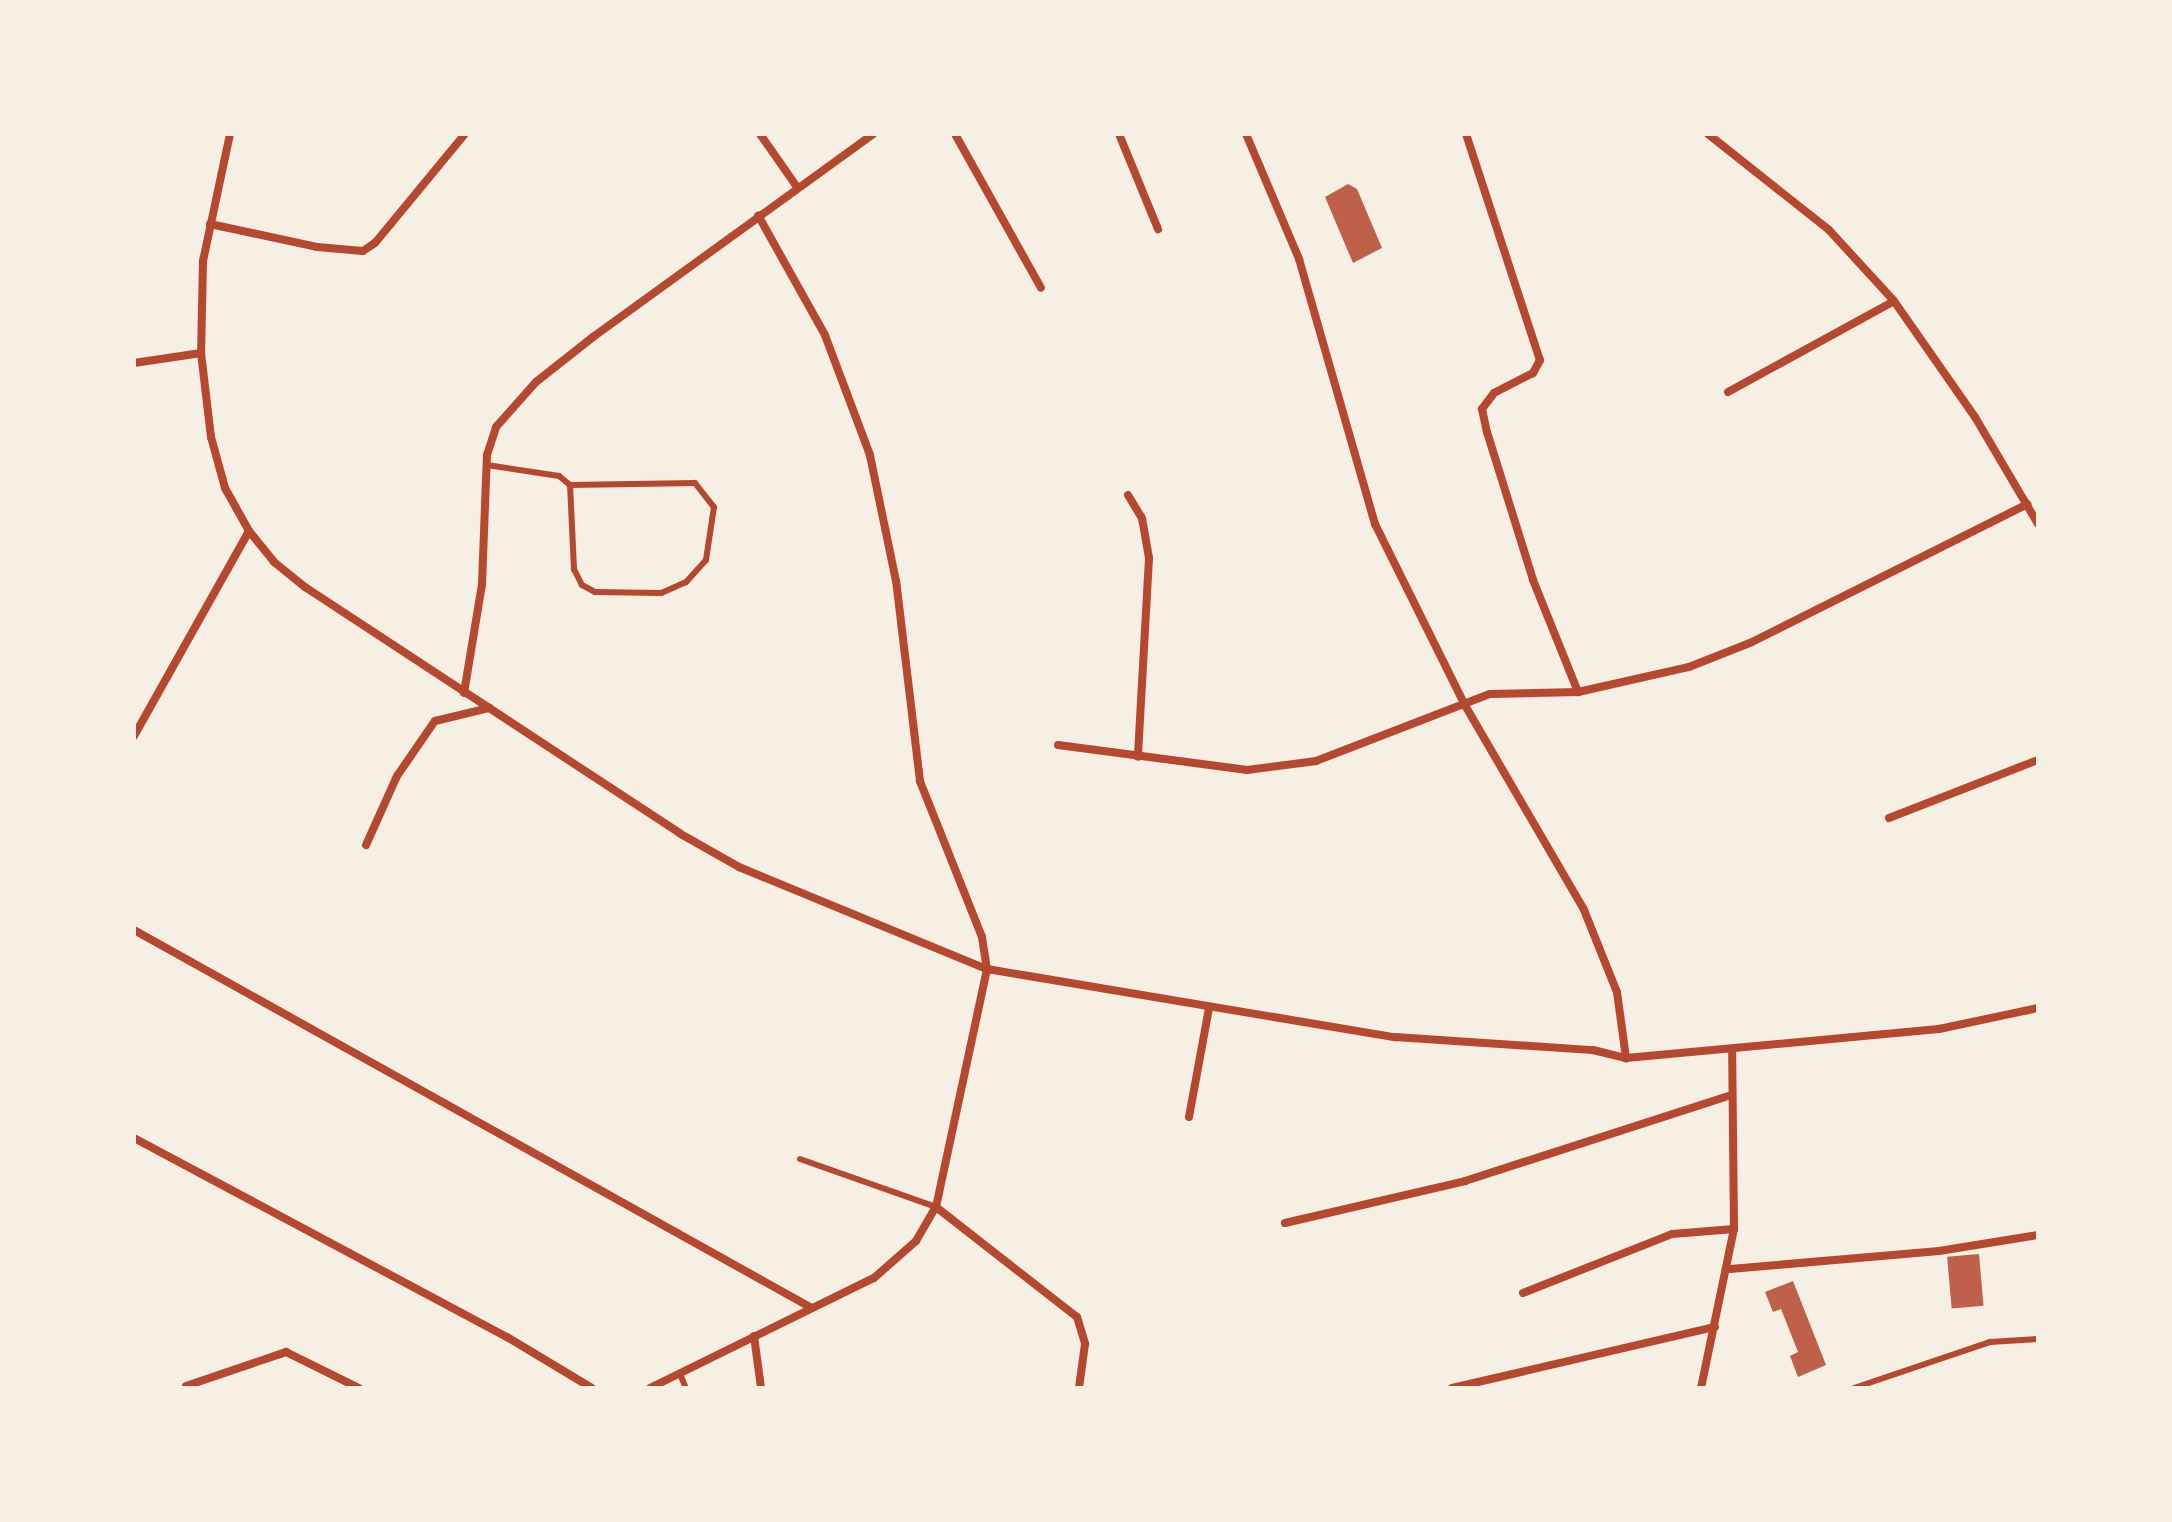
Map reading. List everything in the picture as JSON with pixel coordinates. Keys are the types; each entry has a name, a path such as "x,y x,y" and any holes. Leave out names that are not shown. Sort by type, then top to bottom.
{"street":[{"path":"230,134 210,224 201,284 201,353 211,437 225,488 249,531 274,562 305,587 711,853 934,952 987,969 1395,1037 1593,1050 1626,1058 1732,1051 1939,1029 2038,1008"},
{"path":"210,224 317,247 363,251 375,243 465,134"},
{"path":"760,134 797,187"},
{"path":"464,693 482,584 487,465 496,427 536,382 758,215 873,134"},
{"path":"955,134 1041,288"},
{"path":"1119,134 1158,229"},
{"path":"1246,134 1299,259 1375,524 1466,707 1590,921 1617,992 1626,1058"},
{"path":"1466,134 1540,360 1533,373 1494,393 1482,409 1533,580 1578,692"},
{"path":"1708,134 1829,230 1894,301 1968,405 2038,524"},
{"path":"650,1388 885,1270 916,1241 936,1207 987,969 982,937 920,781 896,581 870,455 825,335 758,215"},
{"path":"1728,392 1894,301"},
{"path":"134,363 201,353"},
{"path":"1128,495 1142,518 1149,558 1138,757"},
{"path":"1058,745 1247,770 1316,761 1502,692 1578,692 1689,667 1752,642 2027,504"},
{"path":"134,736 249,531"},
{"path":"366,845 397,776 435,721 490,708"},
{"path":"1889,818 2038,760"},
{"path":"134,930 810,1307"},
{"path":"1189,1117 1209,1008"},
{"path":"1701,1388 1730,1269 1734,1229 1732,1051"},
{"path":"1285,1223 1465,1181 1731,1095"},
{"path":"134,1138 507,1337 592,1388"},
{"path":"936,1207 1077,1317 1085,1344 1079,1388"},
{"path":"1523,1293 1672,1234 1734,1229"},
{"path":"1730,1269 1939,1251 2038,1235"},
{"path":"1452,1388 1490,1384 1715,1327"},
{"path":"754,1336 761,1388"},
{"path":"186,1386 286,1352 359,1388"}],"lane":[{"path":"487,465 559,476 570,485 695,483 714,507 706,560 686,582 661,593 595,592 582,585 574,569 570,485"},
{"path":"800,1159 936,1207"},
{"path":"1854,1388 1990,1342 2038,1339"},
{"path":"680,1374 686,1388"}],"building":[{"path":"1348,184 1357,189 1382,248 1353,263 1325,197"},
{"path":"1979,1254 1984,1306 1952,1309 1947,1257"},
{"path":"1793,1281 1826,1365 1798,1377 1790,1356 1798,1352 1781,1309 1773,1312 1765,1292"}]}
